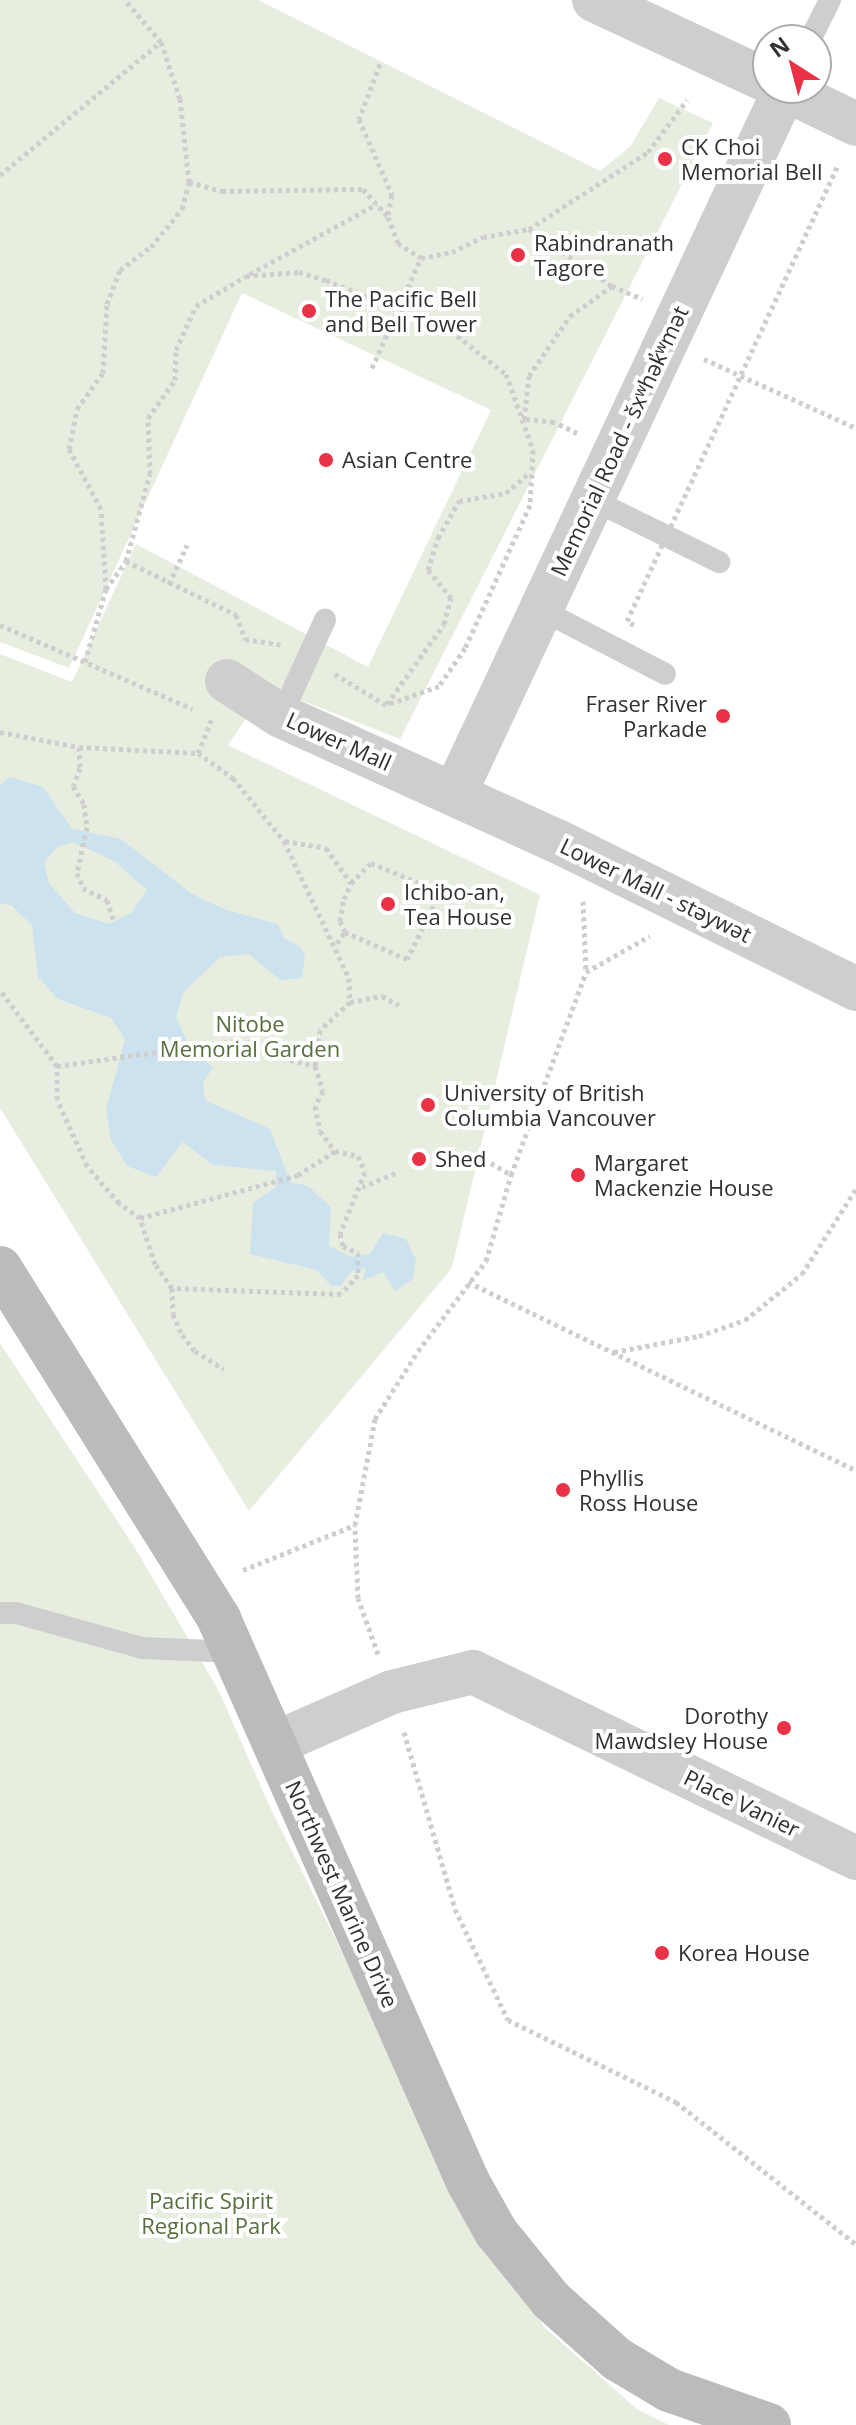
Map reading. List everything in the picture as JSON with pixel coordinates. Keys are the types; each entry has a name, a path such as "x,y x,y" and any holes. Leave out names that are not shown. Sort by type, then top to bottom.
{"street":[{"path":"594,0 752,74"},
{"name":"Memorial Road - šxʷhək̓ʷmət","path":"455,793 550,614 591,499 772,104"},
{"path":"815,104 856,124"},
{"name":"Lower Mall","path":"220,699 281,716 455,793"},
{"name":"Lower Mall - stəywət","path":"455,793 856,989"},
{"name":"Northwest Marine Drive","path":"0,1268 219,1619 468,2182 496,2232 551,2300 617,2359 669,2390 769,2425"},
{"name":"Place Vanier","path":"276,1743 392,1692 473,1672 856,1858"}],"lane":[{"path":"818,24 830,0"},
{"path":"591,499 719,562"},
{"path":"550,614 665,674"},
{"path":"281,716 325,620"},
{"path":"0,1613 16,1613 142,1648 234,1652"}],"path":[{"path":"106,589 101,509 69,449 77,409 103,373 107,304 120,270 151,247 182,209 189,182 180,99 161,42 125,0"},
{"path":"0,175 161,42"},
{"path":"380,64 359,119 392,195 388,217"},
{"path":"372,368 421,258 483,237 529,229 648,152 687,100"},
{"path":"634,625 627,621 838,165"},
{"path":"189,182 222,191 363,189 388,217 398,243 421,258"},
{"path":"85,662 106,589 126,561 150,474 148,418 175,380 176,350 196,306 377,204"},
{"path":"529,229 612,286 650,302"},
{"path":"246,276 299,272 361,292 397,312 451,331 506,374 524,419 533,450 529,473 530,505 465,648 439,686 386,705"},
{"path":"524,419 529,376 570,316 612,286"},
{"path":"701,358 856,428"},
{"path":"524,419 554,422 586,438"},
{"path":"386,705 444,624 451,598 428,570 438,538 459,501 506,493 529,473"},
{"path":"169,584 187,545"},
{"path":"126,561 236,615 245,639 198,753"},
{"path":"0,625 85,662 220,699"},
{"path":"245,639 308,657 386,705"},
{"path":"0,732 79,747 198,753 233,778 284,841 337,943 349,978 350,1002"},
{"path":"79,747 80,768 73,786 84,804 87,827 85,854 77,873 83,888 107,900 114,921"},
{"path":"284,841 326,848 351,883"},
{"path":"371,863 441,892 407,959 345,932 340,921 351,883 371,863"},
{"path":"583,897 586,972 511,1175 486,1261 468,1282 375,1419 355,1525 358,1598 392,1692 455,1909 508,2020 676,2102 856,2244"},
{"path":"586,972 658,931"},
{"path":"337,943 345,932"},
{"path":"0,990 57,1066 57,1099 87,1166 119,1203 140,1218 155,1264 172,1288 173,1314 182,1335 195,1351 224,1369"},
{"path":"172,1288 341,1294 358,1275 358,1253 343,1246 340,1234 362,1187 365,1172 358,1156 335,1151 320,1131 315,1106 323,1091 315,1066 320,1030 350,1002 382,996 399,1005"},
{"path":"57,1066 193,1043 238,1041 276,1046 290,1060 315,1066"},
{"path":"140,1218 268,1180 298,1175 335,1151"},
{"path":"477,1155 511,1175"},
{"path":"362,1187 395,1173"},
{"path":"613,1352 699,1336 745,1320 802,1274 856,1189"},
{"path":"468,1282 856,1470"},
{"path":"243,1570 355,1525"}],"green space":[{"name":"Nitobe Memorial Garden","path":"0,0 258,0 600,171 630,147 659,98 713,123 400,739 267,687 228,745 540,895 452,1268 249,1511 0,1108 0,654 72,682 136,544 368,667 491,410 242,293 69,668 0,642"},
{"name":"Pacific Spirit Regional Park","path":"0,1343 135,1548 219,1691 268,1803 468,2206 544,2327 637,2409 669,2425 0,2425"}],"water":[{"path":"10,777 43,787 72,829 121,839 192,894 224,909 278,924 284,938 301,948 305,956 302,978 280,980 249,954 220,957 183,993 176,1018 189,1045 213,1068 203,1082 205,1100 270,1129 290,1182 308,1186 331,1207 329,1246 351,1257 370,1254 383,1233 406,1239 416,1260 413,1279 395,1291 383,1272 362,1281 366,1268 352,1271 340,1286 331,1286 317,1270 250,1254 253,1203 276,1187 276,1171 213,1165 183,1142 156,1177 127,1166 111,1140 106,1110 125,1039 111,1018 58,999 38,977 32,925 11,905 0,904 0,786","holes":["73,842 114,861 147,890 131,913 109,924 75,913 49,883 44,863 57,847"]}],"place":[{"name":"CK Choi Memorial Bell","path":"665,159"},
{"name":"Rabindranath Tagore","path":"518,255"},
{"name":"The Pacific Bell and Bell Tower","path":"309,311"},
{"name":"Asian Centre","path":"326,460"},
{"name":"Fraser River Parkade","path":"723,716"},
{"name":"Ichibo-an, Tea House","path":"388,904"},
{"name":"University of British Columbia Vancouver","path":"428,1105"},
{"name":"Shed","path":"419,1159"},
{"name":"Margaret Mackenzie House","path":"578,1175"},
{"name":"Phyllis Ross House","path":"563,1490"},
{"name":"Dorothy Mawdsley House","path":"784,1728"},
{"name":"Korea House","path":"662,1953"}]}
